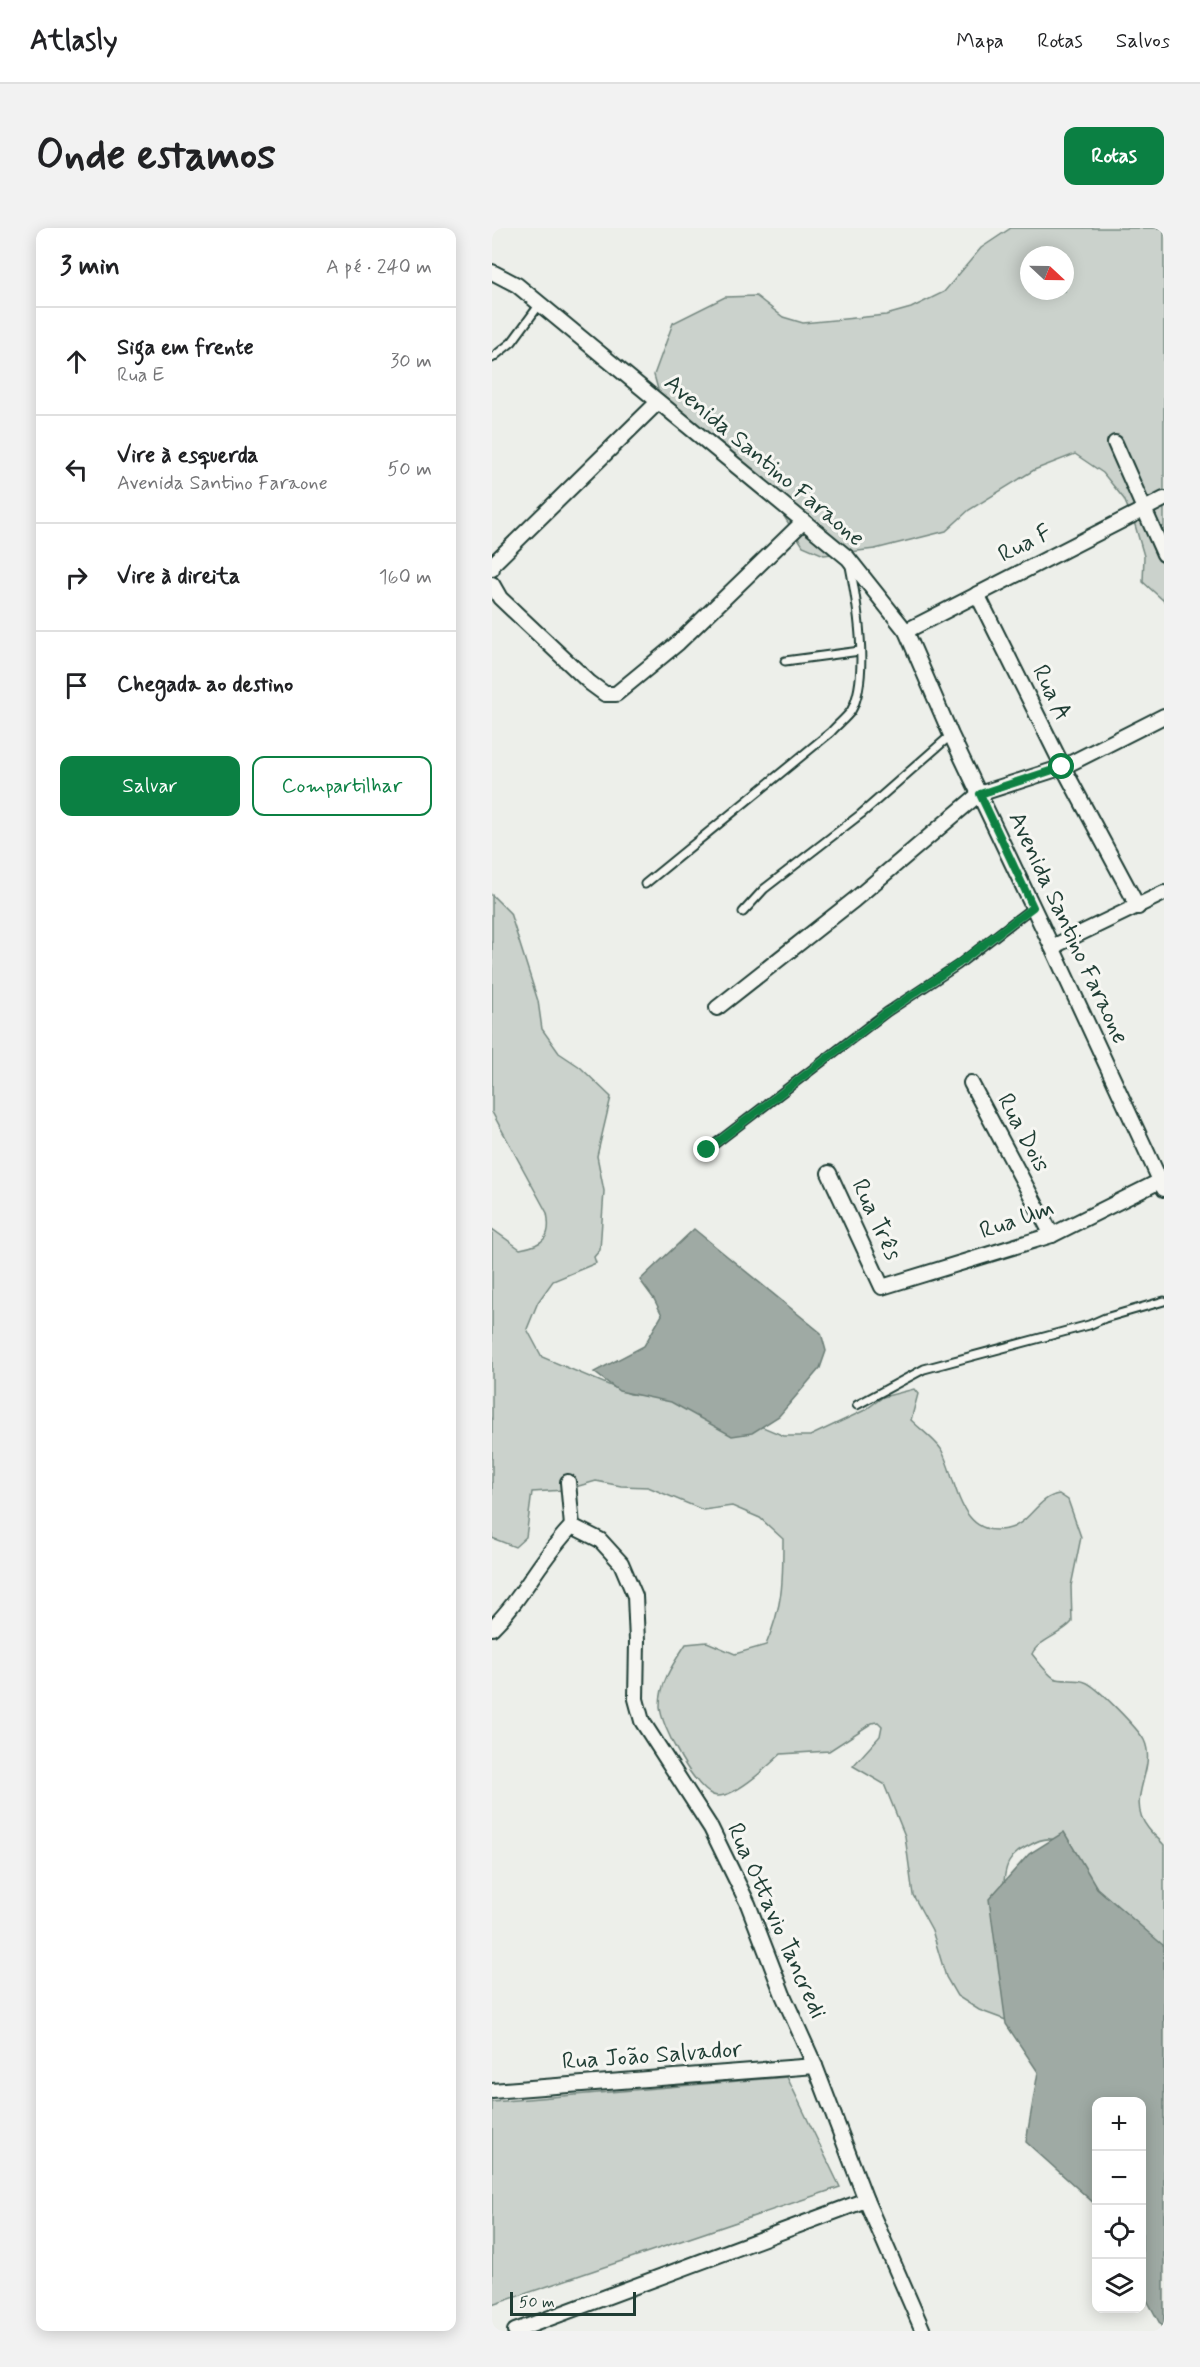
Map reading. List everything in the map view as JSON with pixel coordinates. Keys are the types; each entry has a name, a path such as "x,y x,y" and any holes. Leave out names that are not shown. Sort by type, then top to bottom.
{"street":[{"name":"Avenida Santino Faraone","path":"492,272 518,285 848,558 906,631 951,735 1162,1185"},
{"path":"492,569 492,565 658,402"},
{"path":"1115,443 1164,554"},
{"name":"Rua F","path":"906,631 1164,498"},
{"path":"492,584 500,598 590,683 605,694 616,694 678,643 803,522"},
{"name":"Rua A","path":"977,594 1062,767 1138,907"},
{"path":"717,1008 854,900 980,794 1062,767 1164,716"},
{"path":"1052,947 1138,907 1164,892"},
{"name":"Rua Dois","path":"971,1083 1052,1234"},
{"name":"Rua Três","path":"829,1173 882,1287"},
{"name":"Rua Um","path":"882,1287 1052,1234 1162,1185"},
{"path":"492,1628 504,1616 553,1545 572,1526 567,1482"},
{"name":"Rua Ottavio Tancredi","path":"572,1526 600,1540 621,1563 635,1596 636,1699 642,1721 711,1828 748,1904 783,1995 815,2066 866,2200 923,2331"},
{"name":"Rua João Salvador","path":"492,2091 815,2066"},
{"path":"515,2331 866,2200"}],"lane":[{"path":"492,358 512,342 540,304"},
{"path":"645,884 831,732 851,711 859,684 860,651 858,605 848,558"},
{"path":"785,661 860,651"},
{"path":"743,912 764,889 861,814 951,735"},
{"path":"707,1150 887,1012 958,964 1033,907"},
{"path":"857,1405 924,1369 1089,1325 1164,1301"}],"shaded area":[{"path":"1011,228 1164,228 1164,601 1143,582 1144,556 1124,499 1103,473 1075,454 1034,470 969,510 946,531 875,549 824,555 803,546 780,510 661,400 654,375 673,323 725,297 756,296 783,317 803,323 886,315 911,308 944,292 981,248"},
{"path":"492,895 510,913 538,1001 542,1029 559,1053 580,1067 611,1097 597,1156 604,1191 600,1250 594,1257 596,1263 553,1281 538,1302 527,1329 542,1357 630,1394 661,1397 739,1417 784,1436 810,1436 865,1410 883,1397 914,1389 918,1394 911,1420 941,1449 962,1504 978,1525 991,1530 1007,1529 1021,1522 1051,1496 1059,1494 1068,1500 1081,1537 1071,1586 1072,1622 1039,1645 1032,1654 1054,1678 1081,1681 1091,1685 1117,1708 1144,1740 1147,1762 1139,1806 1148,1828 1164,1845 1164,2019 1060,1842 1052,1839 1038,1841 1018,1852 1009,1862 1005,1876 1004,1917 1022,2026 979,2010 957,1996 946,1977 932,1930 913,1895 905,1836 884,1784 853,1766 880,1736 882,1726 878,1722 872,1723 829,1751 781,1754 742,1787 725,1795 717,1796 709,1793 690,1772 666,1728 660,1706 662,1689 686,1644 707,1642 735,1654 766,1645 776,1617 781,1593 783,1539 760,1518 732,1506 703,1510 648,1487 621,1486 596,1481 565,1490 532,1492 526,1537 515,1547 492,1538 492,1229 520,1249 535,1245 544,1238 547,1234 548,1221 547,1213 492,1112"},
{"path":"694,1229 821,1333 826,1351 820,1368 779,1416 752,1433 732,1436 671,1402 619,1391 594,1372 644,1346 662,1315 640,1280"},
{"path":"1064,1832 1097,1888 1164,1946 1164,2331 1146,2298 1146,2097 1092,2097 1092,2201 1026,2142 1038,2072 1006,2024 989,1899 1029,1854"},
{"path":"787,2077 840,2187 492,2305 492,2102"}],"route":[{"path":"707,1150 887,1012 1011,926 1033,907 980,794 1062,767"}]}
